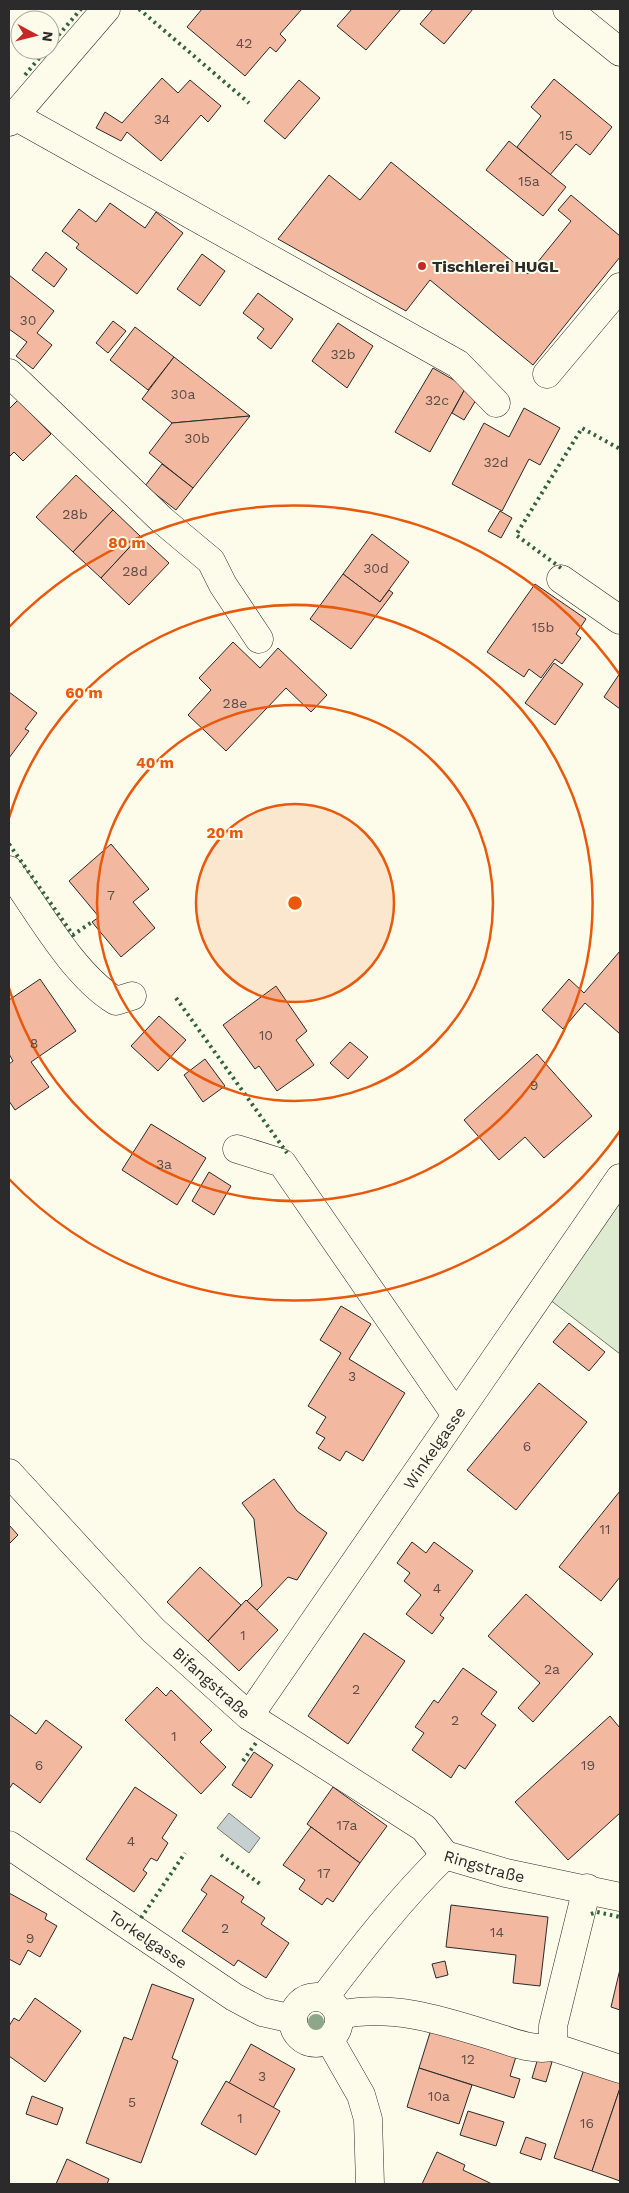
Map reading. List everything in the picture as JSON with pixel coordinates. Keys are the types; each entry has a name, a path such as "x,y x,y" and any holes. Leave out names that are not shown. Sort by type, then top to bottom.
{"street":[{"path":"106,9 12,119 458,364 496,403"},
{"path":"567,9 620,52"},
{"path":"546,374 620,288"},
{"path":"9,373 162,520 211,561 223,585 259,639"},
{"path":"561,579 620,620"},
{"path":"9,870 71,958 100,992 116,1001 132,996"},
{"path":"237,1149 282,1164 456,1415"},
{"name":"Winkelgasse","path":"249,1716 620,1178"},
{"name":"Bifangstraße","path":"9,1473 153,1630 249,1716 424,1828 445,1856"},
{"name":"Torkelgasse","path":"9,1845 234,1997 262,2012 293,2019"},
{"name":"Ringstraße","path":"331,2017 376,1931 421,1878 445,1856 506,1873 587,1888 620,1897"},
{"path":"553,2047 553,2026 587,1888"},
{"path":"370,2184 368,2119 361,2095 331,2017 317,1996 303,2000 298,2005 293,2019 294,2026 302,2038 315,2043 331,2017 356,2011 400,2011 445,2021 537,2050 553,2047 620,2069"}],"green space":[{"path":"620,1193 620,1354 545,1296"}],"shaded area":[{"path":"229,1813 260,1838 249,1853 217,1828"}],"building":[{"path":"202,9 302,9 280,34 286,40 276,52 270,47 245,76 187,27"},
{"path":"352,9 401,9 366,50 337,26"},
{"path":"433,9 473,9 444,44 420,24"},
{"path":"162,78 178,93 190,80 221,106 208,122 201,115 161,161 127,132 121,141 96,128 105,112 122,123"},
{"path":"554,79 612,127 590,155 576,144 550,175 517,147 541,116 531,107"},
{"path":"299,80 320,98 285,139 264,121"},
{"path":"509,141 566,187 543,216 486,170"},
{"name":"Tischlerei HUGL","path":"391,162 528,274 571,221 558,210 571,195 620,236 620,257 533,365 430,280 406,311 278,239 329,175 360,200"},
{"path":"110,203 145,228 156,212 183,233 137,294 76,248 79,244 62,231 79,209 96,222"},
{"path":"46,252 67,269 54,287 32,270"},
{"path":"202,254 225,271 200,306 177,289"},
{"path":"9,275 54,311 37,333 52,345 33,369 16,356 27,342 9,329"},
{"path":"258,293 293,319 271,349 257,338 264,329 243,313"},
{"path":"113,321 126,331 108,353 96,343"},
{"path":"338,323 373,346 347,388 312,361"},
{"path":"135,327 174,357 148,390 110,360"},
{"path":"174,357 250,416 172,423 142,399"},
{"path":"433,368 466,387 430,452 395,432"},
{"path":"466,387 479,395 464,420 452,413"},
{"path":"18,400 51,434 23,461 14,452 9,457 9,409"},
{"path":"524,408 560,428 540,465 529,459 502,511 452,484 484,423 509,437"},
{"path":"250,416 193,488 149,453 172,423"},
{"path":"162,464 193,488 176,510 145,486"},
{"path":"76,475 113,510 73,552 36,517"},
{"path":"113,510 140,536 101,578 73,552"},
{"path":"500,511 512,518 501,538 488,531"},
{"path":"372,534 409,562 380,602 343,574"},
{"path":"140,536 169,563 129,605 101,578"},
{"path":"343,574 380,602 389,590 393,593 351,649 310,619"},
{"path":"535,584 586,619 576,634 581,638 562,664 555,659 541,678 529,669 524,677 487,652"},
{"path":"233,642 260,668 278,648 327,695 311,712 286,688 226,751 188,715 211,690 199,678"},
{"path":"554,663 583,684 555,725 525,703"},
{"path":"620,673 620,709 604,697"},
{"path":"9,692 37,713 25,729 29,731 9,758"},
{"path":"111,844 149,889 133,902 155,928 121,957 92,922 99,917 69,881"},
{"path":"620,951 620,1034 585,1003 563,1029 542,1010 569,979 584,993"},
{"path":"40,979 76,1031 31,1062 49,1087 15,1110 9,1101 9,1064 13,1061 9,1054 9,1000"},
{"path":"276,986 307,1031 296,1040 314,1065 277,1091 259,1066 255,1069 223,1025"},
{"path":"159,1016 186,1040 158,1071 131,1046"},
{"path":"350,1042 368,1057 348,1079 330,1063"},
{"path":"537,1054 592,1116 544,1158 525,1137 499,1160 464,1120"},
{"path":"205,1059 225,1086 203,1102 184,1075"},
{"path":"151,1124 206,1158 177,1205 122,1170"},
{"path":"209,1172 231,1186 214,1215 192,1201"},
{"path":"341,1306 371,1324 349,1359 405,1393 363,1461 346,1451 340,1461 318,1448 325,1438 316,1433 326,1417 308,1406 341,1353 320,1340"},
{"path":"569,1323 605,1352 589,1371 553,1342"},
{"path":"539,1383 587,1422 516,1510 467,1470"},
{"path":"274,1479 297,1511 327,1533 297,1580 288,1577 257,1610 247,1601 262,1586 254,1519 242,1503"},
{"path":"620,1491 620,1577 601,1601 559,1567"},
{"path":"9,1525 18,1535 9,1544"},
{"path":"412,1542 426,1553 434,1542 473,1571 440,1615 444,1618 432,1634 406,1614 421,1595 404,1581 410,1573 397,1563"},
{"path":"200,1567 241,1605 208,1641 167,1602"},
{"path":"526,1594 593,1654 533,1722 518,1708 540,1683 488,1636"},
{"path":"246,1600 278,1630 239,1671 208,1641"},
{"path":"364,1633 405,1661 348,1744 308,1716"},
{"path":"463,1668 497,1692 481,1714 496,1725 465,1769 459,1765 451,1778 412,1750 424,1733 415,1727 434,1700 438,1703"},
{"path":"157,1687 166,1696 171,1690 212,1730 200,1742 226,1767 201,1794 125,1720"},
{"path":"9,1714 36,1734 46,1720 82,1747 40,1803 13,1783 9,1789"},
{"path":"610,1716 620,1728 620,1813 568,1860 515,1802"},
{"path":"254,1752 273,1765 251,1798 232,1785"},
{"path":"135,1787 177,1815 162,1838 168,1843 157,1861 151,1858 143,1870 147,1873 134,1892 86,1859"},
{"path":"333,1787 387,1826 360,1863 307,1824"},
{"path":"311,1827 360,1863 333,1902 327,1898 322,1905 299,1889 305,1880 283,1865"},
{"path":"211,1875 244,1897 241,1902 265,1918 261,1924 289,1943 266,1978 238,1960 234,1966 182,1931 207,1894 201,1890"},
{"path":"9,1893 47,1914 45,1919 57,1926 40,1957 28,1950 20,1965 9,1959"},
{"path":"451,1905 548,1917 540,1986 513,1983 516,1955 446,1947"},
{"path":"445,1961 448,1975 436,1978 432,1964"},
{"path":"620,1969 620,2010 611,2007"},
{"path":"152,1984 194,1999 172,2058 178,2061 141,2163 86,2143 124,2037 132,2040"},
{"path":"35,1998 81,2031 45,2082 9,2056 9,2026 14,2018 19,2021"},
{"path":"433,2023 518,2050 510,2076 520,2079 514,2098 419,2068"},
{"path":"251,2044 295,2069 273,2108 229,2083"},
{"path":"538,2058 552,2062 546,2082 532,2078"},
{"path":"585,2066 620,2078 620,2088 592,2171 554,2158"},
{"path":"419,2068 472,2085 459,2124 407,2107"},
{"path":"226,2081 280,2111 256,2155 201,2124"},
{"path":"620,2088 620,2181 592,2171"},
{"path":"32,2096 63,2108 57,2125 26,2114"},
{"path":"468,2111 504,2122 496,2146 460,2135"},
{"path":"526,2137 546,2144 541,2160 520,2153"},
{"path":"437,2152 465,2165 463,2170 492,2184 422,2184"},
{"path":"67,2159 109,2179 107,2184 56,2184"}],"hedge":[{"path":"60,33 81,9"},
{"path":"139,9 249,103"},
{"path":"25,75 38,60"},
{"path":"561,568 516,535 582,428 620,449"},
{"path":"9,844 73,935 92,922"},
{"path":"176,998 287,1153"},
{"path":"243,1761 258,1740"},
{"path":"141,1918 185,1853"},
{"path":"221,1855 260,1884"},
{"path":"591,1914 597,1912 620,1917"}],"place":[{"name":"Tischlerei HUGL","path":"422,266"}]}
